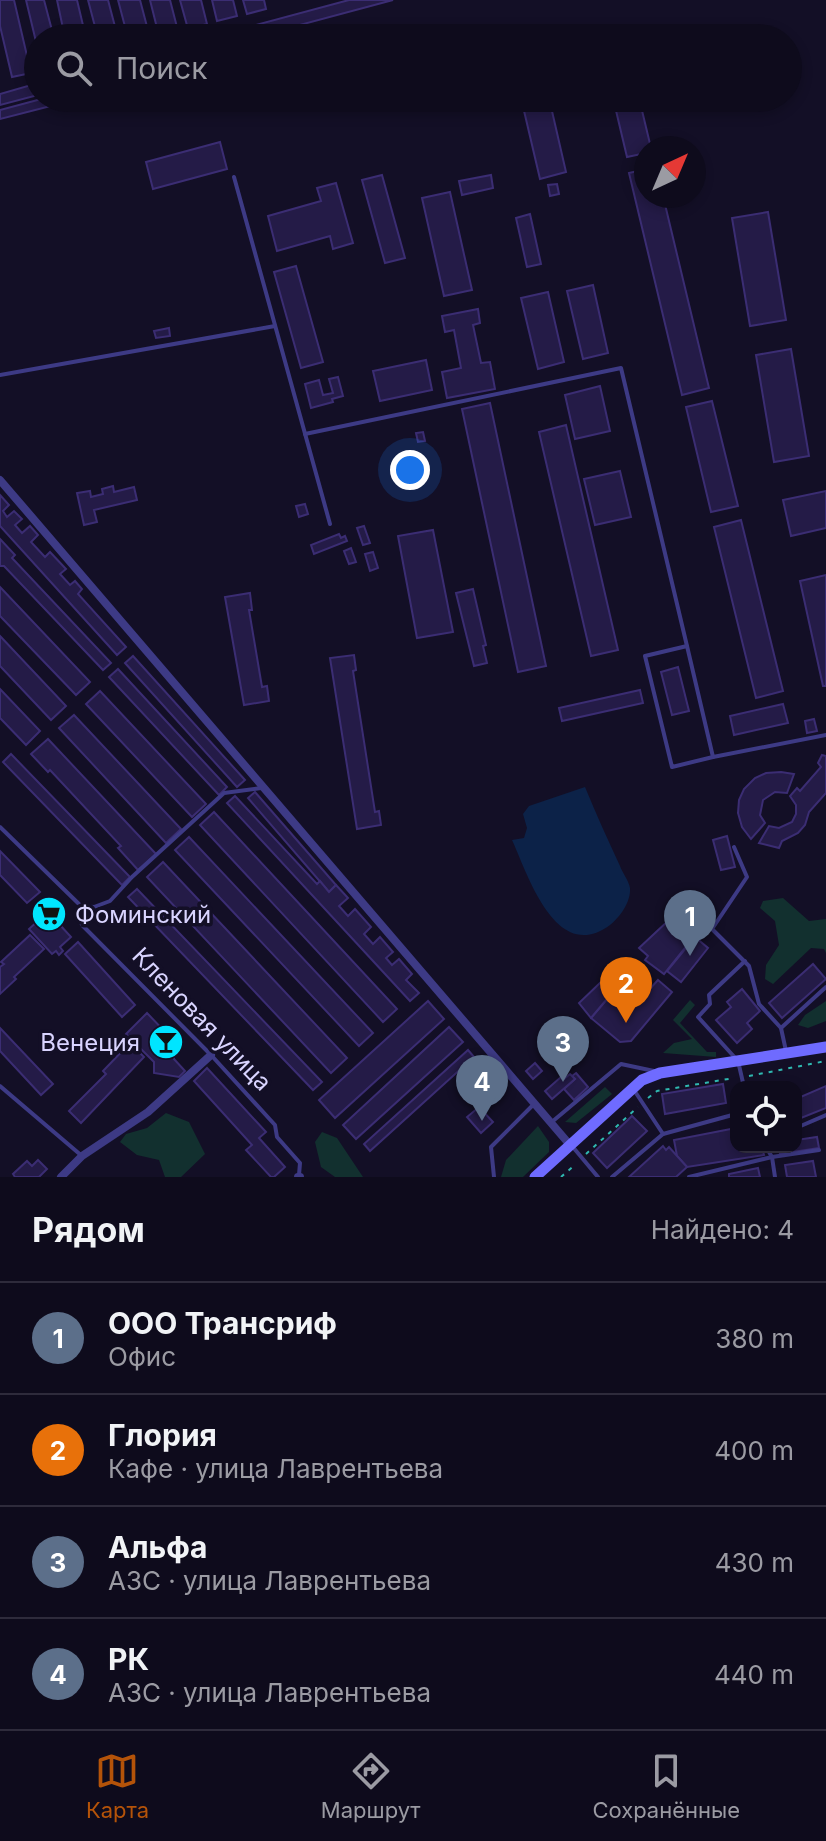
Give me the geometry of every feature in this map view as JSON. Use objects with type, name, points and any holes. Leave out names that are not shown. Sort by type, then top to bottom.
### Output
[{"type":"street","points":[[0,480],[570,1145]]},
{"type":"street","points":[[535,1177],[642,1080],[660,1073],[826,1047]]},
{"type":"street","points":[[61,1177],[82,1156],[148,1112],[211,1055]]},
{"type":"lane","points":[[234,177],[330,524]]},
{"type":"lane","points":[[0,375],[275,326]]},
{"type":"lane","points":[[305,434],[621,368],[713,757]]},
{"type":"lane","points":[[687,646],[645,656],[672,767],[826,735]]},
{"type":"lane","points":[[81,906],[94,907],[110,901],[224,793],[264,788]]},
{"type":"lane","name":"Кленовая улица","points":[[0,827],[81,906],[78,918],[83,926],[211,1055],[275,1125],[277,1137],[300,1163],[299,1177]]},
{"type":"lane","points":[[734,847],[747,877],[712,929],[745,961],[759,1004],[781,1028],[787,1053]]},
{"type":"lane","points":[[743,1081],[738,1061],[698,1017],[710,1004],[709,995],[745,961]]},
{"type":"lane","points":[[781,1028],[826,987]]},
{"type":"lane","points":[[551,1123],[621,1064],[660,1073]]},
{"type":"lane","points":[[0,1086],[82,1156]]},
{"type":"lane","points":[[633,1088],[663,1134]]},
{"type":"lane","points":[[494,1177],[491,1147],[535,1104]]},
{"type":"lane","points":[[802,1125],[826,1115]]},
{"type":"lane","points":[[612,1177],[663,1134],[730,1116]]},
{"type":"lane","points":[[570,1145],[598,1177]]},
{"type":"lane","points":[[689,1177],[772,1157],[819,1150]]},
{"type":"lane","points":[[770,1153],[775,1177]]},
{"type":"path","points":[[561,1177],[657,1091],[826,1061]]},
{"type":"green space","points":[[783,898],[809,921],[826,919],[826,953],[824,949],[811,948],[773,984],[765,979],[766,965],[779,945],[775,921],[760,908],[763,901]]},
{"type":"green space","points":[[690,1000],[695,1005],[680,1023],[707,1052],[716,1052],[716,1057],[663,1053],[674,1043],[692,1039],[673,1020]]},
{"type":"green space","points":[[826,1001],[826,1021],[808,1028],[798,1025],[805,1015]]},
{"type":"green space","points":[[605,1087],[612,1094],[576,1123],[565,1122]]},
{"type":"green space","points":[[166,1113],[189,1122],[205,1154],[181,1177],[165,1177],[159,1160],[137,1155],[120,1142],[126,1134],[147,1128]]},
{"type":"green space","points":[[538,1126],[549,1142],[549,1152],[523,1177],[501,1177],[506,1160]]},
{"type":"green space","points":[[322,1132],[337,1138],[363,1177],[335,1177],[321,1167],[315,1142]]},
{"type":"water","points":[[585,787],[628,882],[630,893],[627,904],[610,925],[591,934],[574,934],[559,925],[547,911],[526,874],[512,840],[524,838],[527,828],[523,814],[529,806]]},
{"type":"building","points":[[0,0],[14,0],[24,43],[24,74],[12,77],[0,26]]},
{"type":"building","points":[[26,0],[44,0],[50,24],[32,24]]},
{"type":"building","points":[[57,0],[77,0],[83,24],[62,24]]},
{"type":"building","points":[[88,0],[108,0],[114,24],[94,24]]},
{"type":"building","points":[[118,0],[140,0],[146,24],[124,24]]},
{"type":"building","points":[[150,0],[170,0],[176,24],[156,24]]},
{"type":"building","points":[[180,0],[201,0],[207,24],[187,24]]},
{"type":"building","points":[[212,0],[233,0],[237,16],[217,21]]},
{"type":"building","points":[[243,0],[264,0],[266,9],[247,14]]},
{"type":"building","points":[[349,0],[393,0],[303,24],[259,24]]},
{"type":"building","points":[[24,87],[24,99],[0,105],[0,94]]},
{"type":"building","points":[[24,104],[24,112],[27,112],[0,119],[0,110]]},
{"type":"building","points":[[524,112],[552,112],[566,172],[540,179]]},
{"type":"building","points":[[616,112],[642,112],[648,136],[634,136],[634,156],[627,157]]},
{"type":"building","points":[[220,142],[227,169],[153,189],[146,162]]},
{"type":"building","points":[[634,172],[634,194],[629,173]]},
{"type":"building","points":[[382,175],[405,258],[385,263],[362,180]]},
{"type":"building","points":[[491,175],[493,188],[462,195],[459,181]]},
{"type":"building","points":[[336,183],[353,243],[333,249],[330,236],[277,251],[268,216],[321,201],[317,188]]},
{"type":"building","points":[[557,184],[559,194],[550,196],[548,185]]},
{"type":"building","points":[[450,192],[472,290],[444,296],[422,198]]},
{"type":"building","points":[[637,208],[666,208],[709,388],[682,395]]},
{"type":"building","points":[[768,212],[786,320],[750,326],[732,218]]},
{"type":"building","points":[[530,214],[541,264],[527,267],[516,218]]},
{"type":"building","points":[[296,266],[323,362],[301,368],[274,272]]},
{"type":"building","points":[[593,285],[608,353],[583,359],[567,291]]},
{"type":"building","points":[[548,292],[564,362],[538,369],[521,298]]},
{"type":"building","points":[[478,309],[480,323],[473,325],[481,363],[490,362],[495,389],[447,398],[442,372],[461,368],[454,330],[445,332],[442,316]]},
{"type":"building","points":[[169,328],[170,336],[156,338],[154,331]]},
{"type":"building","points":[[791,349],[809,456],[774,462],[756,355]]},
{"type":"building","points":[[426,360],[432,390],[380,401],[373,371]]},
{"type":"building","points":[[338,377],[343,396],[311,408],[305,384],[319,380],[323,395],[333,393],[329,379]]},
{"type":"building","points":[[600,386],[610,431],[575,439],[565,395]]},
{"type":"building","points":[[712,401],[738,506],[711,512],[686,407]]},
{"type":"building","points":[[490,403],[546,666],[518,672],[462,409]]},
{"type":"building","points":[[566,425],[618,650],[591,656],[539,432]]},
{"type":"building","points":[[423,432],[425,441],[418,442],[416,433]]},
{"type":"building","points":[[620,471],[631,517],[595,525],[584,479]]},
{"type":"building","points":[[113,486],[114,492],[134,487],[137,500],[94,510],[97,522],[84,525],[77,493],[90,491],[91,497],[103,494],[102,489]]},
{"type":"building","points":[[826,491],[826,528],[791,536],[783,500]]},
{"type":"building","points":[[0,495],[9,505],[3,511],[7,517],[14,511],[22,519],[15,525],[22,533],[30,526],[38,535],[31,542],[45,557],[50,552],[66,569],[60,574],[70,585],[75,581],[82,589],[78,594],[126,647],[117,655],[0,526]]},
{"type":"building","points":[[305,504],[308,514],[299,517],[296,506]]},
{"type":"building","points":[[741,520],[783,691],[756,698],[714,527]]},
{"type":"building","points":[[364,526],[370,543],[363,545],[357,528]]},
{"type":"building","points":[[433,530],[453,632],[417,638],[398,536]]},
{"type":"building","points":[[339,534],[341,538],[345,536],[347,541],[314,554],[311,545]]},
{"type":"building","points":[[0,539],[15,555],[12,558],[111,663],[103,670],[4,566],[0,566]]},
{"type":"building","points":[[351,548],[356,562],[349,564],[344,551]]},
{"type":"building","points":[[373,552],[378,568],[370,571],[365,554]]},
{"type":"building","points":[[826,575],[826,686],[823,686],[800,581]]},
{"type":"building","points":[[0,587],[90,682],[76,695],[0,616]]},
{"type":"building","points":[[473,589],[487,663],[474,666],[456,593]]},
{"type":"building","points":[[250,593],[252,610],[249,610],[262,687],[267,686],[269,701],[244,705],[225,597]]},
{"type":"building","points":[[0,636],[66,706],[51,720],[0,666]]},
{"type":"building","points":[[354,655],[356,670],[353,671],[375,812],[379,811],[381,825],[357,829],[330,658]]},
{"type":"building","points":[[133,656],[245,780],[237,787],[125,663]]},
{"type":"building","points":[[678,667],[689,711],[672,715],[661,672]]},
{"type":"building","points":[[118,669],[227,787],[219,795],[109,677]]},
{"type":"building","points":[[0,689],[40,731],[26,745],[0,718]]},
{"type":"building","points":[[640,690],[643,703],[562,721],[559,708]]},
{"type":"building","points":[[100,691],[206,804],[192,817],[86,704]]},
{"type":"building","points":[[783,704],[788,723],[734,735],[730,716]]},
{"type":"building","points":[[74,715],[181,829],[166,843],[59,728]]},
{"type":"building","points":[[814,719],[817,731],[807,733],[805,721]]},
{"type":"building","points":[[48,739],[156,854],[138,870],[118,848],[121,846],[31,754]]},
{"type":"building","points":[[11,754],[130,877],[122,885],[3,762]]},
{"type":"building","points":[[822,755],[826,756],[826,793],[809,812],[805,825],[798,833],[782,841],[779,848],[759,843],[769,826],[779,828],[792,822],[796,805],[790,796],[797,788],[800,791],[821,767],[818,763]]},
{"type":"building","points":[[781,772],[794,774],[787,793],[775,792],[763,800],[760,815],[765,823],[751,839],[742,827],[738,813],[739,800],[744,789],[755,778]]},
{"type":"building","points":[[255,792],[336,885],[329,892],[248,798]]},
{"type":"building","points":[[235,796],[317,884],[320,881],[329,892],[336,885],[348,898],[339,906],[348,916],[355,909],[371,927],[364,934],[373,944],[380,937],[393,952],[386,958],[392,965],[399,959],[412,974],[406,980],[419,993],[410,1001],[227,803]]},
{"type":"building","points":[[214,812],[397,1009],[383,1022],[200,825]]},
{"type":"building","points":[[727,836],[735,867],[721,870],[713,840]]},
{"type":"building","points":[[189,837],[373,1033],[359,1046],[175,850]]},
{"type":"building","points":[[0,851],[40,892],[27,903],[0,875]]},
{"type":"building","points":[[163,862],[347,1058],[331,1073],[147,877]]},
{"type":"building","points":[[137,889],[322,1082],[313,1090],[128,897]]},
{"type":"building","points":[[684,906],[693,916],[674,934],[688,944],[664,974],[645,960],[648,956],[639,948]]},
{"type":"building","points":[[51,909],[71,937],[60,947],[63,951],[59,955],[56,951],[52,954],[29,929]]},
{"type":"building","points":[[30,935],[44,949],[0,994],[0,967],[4,964],[1,962]]},
{"type":"building","points":[[695,937],[708,948],[681,982],[667,971]]},
{"type":"building","points":[[78,942],[135,1005],[122,1017],[65,954]]},
{"type":"building","points":[[813,964],[826,979],[782,1018],[769,1003]]},
{"type":"building","points":[[658,980],[672,992],[631,1041],[620,1042],[591,1018],[608,998],[629,1012]]},
{"type":"building","points":[[602,981],[612,993],[591,1018],[579,1003]]},
{"type":"building","points":[[742,989],[760,1011],[747,1023],[752,1029],[737,1043],[716,1020],[731,1007],[727,1002]]},
{"type":"building","points":[[428,1001],[444,1019],[335,1118],[319,1100]]},
{"type":"building","points":[[147,1013],[168,1035],[174,1035],[174,1059],[185,1071],[179,1077],[154,1073],[154,1062],[126,1034]]},
{"type":"building","points":[[449,1027],[463,1042],[356,1139],[343,1125]]},
{"type":"building","points":[[0,1028],[53,1084],[41,1095],[0,1051]]},
{"type":"building","points":[[130,1043],[144,1057],[81,1123],[69,1111],[106,1074],[103,1071]]},
{"type":"building","points":[[468,1050],[474,1057],[370,1151],[364,1144]]},
{"type":"building","points":[[535,1063],[542,1071],[533,1079],[526,1071]]},
{"type":"building","points":[[207,1068],[266,1132],[259,1138],[285,1167],[274,1177],[246,1150],[252,1145],[194,1081]]},
{"type":"building","points":[[576,1073],[588,1087],[574,1100],[564,1089],[575,1079],[572,1076]]},
{"type":"building","points":[[570,1074],[575,1079],[552,1099],[545,1091],[561,1077],[564,1079]]},
{"type":"building","points":[[723,1084],[726,1103],[665,1114],[662,1094]]},
{"type":"building","points":[[826,1086],[826,1108],[802,1118],[802,1096]]},
{"type":"building","points":[[479,1107],[493,1122],[481,1133],[467,1117]]},
{"type":"building","points":[[632,1116],[647,1131],[607,1168],[593,1153]]},
{"type":"building","points":[[730,1129],[730,1153],[764,1155],[687,1167],[677,1156],[674,1140]]},
{"type":"building","points":[[817,1137],[819,1148],[802,1151],[802,1139]]},
{"type":"building","points":[[663,1146],[666,1150],[669,1147],[687,1167],[676,1177],[629,1177]]},
{"type":"building","points":[[38,1160],[47,1169],[39,1177],[15,1177],[13,1174],[27,1161],[32,1166]]},
{"type":"building","points":[[813,1161],[816,1177],[787,1177],[785,1165]]},
{"type":"building","points":[[758,1168],[760,1177],[729,1177],[729,1174]]},
{"type":"place","name":"Фоминский","points":[[49,914]]},
{"type":"place","name":"ООО Трансриф","points":[[690,956]]},
{"type":"place","name":"Глория","points":[[626,1023]]},
{"type":"place","name":"Венеция","points":[[166,1042]]},
{"type":"place","name":"Альфа","points":[[563,1082]]},
{"type":"place","name":"РК","points":[[482,1121]]}]
